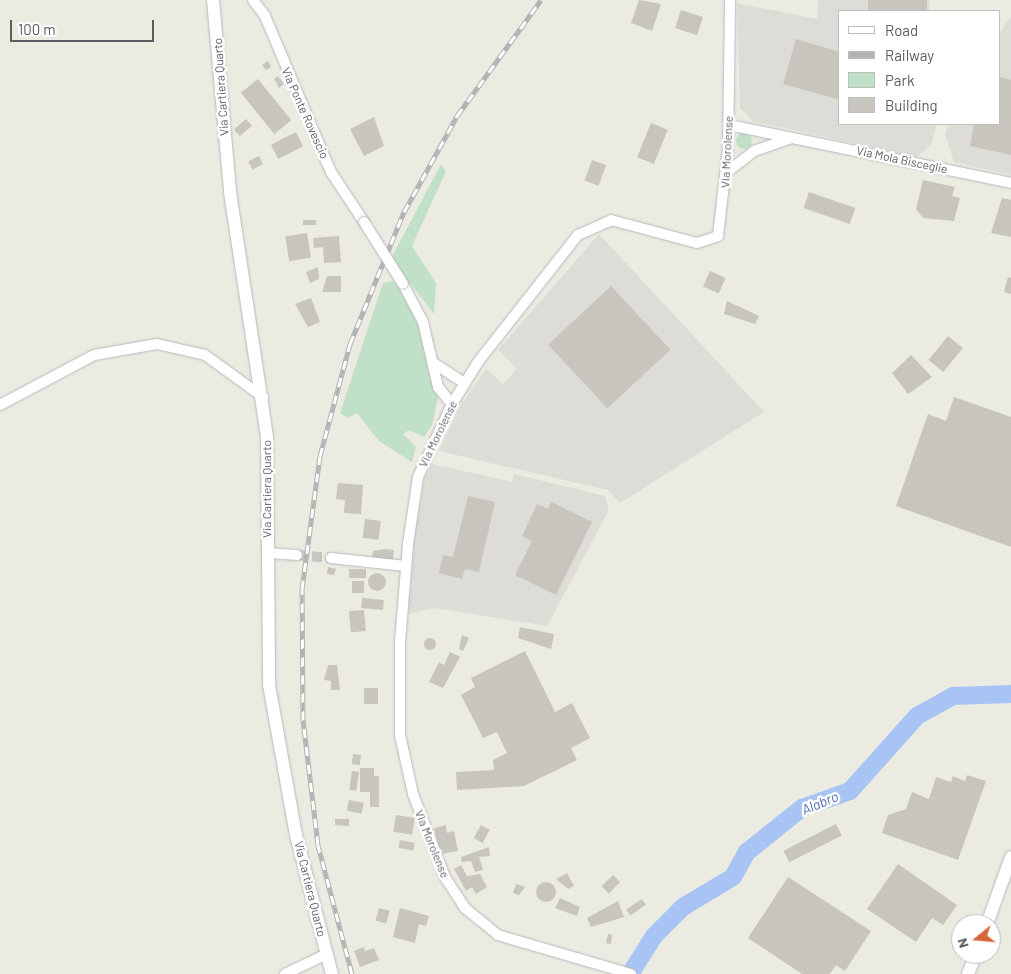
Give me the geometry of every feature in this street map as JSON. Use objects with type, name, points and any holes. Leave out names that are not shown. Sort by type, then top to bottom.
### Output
[{"type":"street","name":"Via Cartiera Quarto","points":[[213,0],[230,192],[263,397],[268,452],[266,650],[293,822],[332,974]]},
{"type":"street","name":"Via Ponte Rovescio","points":[[253,0],[265,16],[331,172],[422,317],[435,364]]},
{"type":"street","name":"Via Morolense","points":[[631,974],[498,935],[465,908],[445,877],[415,800],[401,744],[398,687],[406,566],[418,477],[452,404],[464,383],[568,247],[590,227],[615,220],[697,243],[714,241],[722,228],[729,125],[730,0]]},
{"type":"street","name":"Via Mola Bisceglie","points":[[729,125],[1011,183]]},
{"type":"street","points":[[726,173],[754,151],[792,138]]},
{"type":"street","points":[[0,405],[104,351],[157,344],[205,355],[263,397]]},
{"type":"street","points":[[435,364],[464,383]]},
{"type":"street","points":[[435,364],[439,390],[452,404]]},
{"type":"street","points":[[267,553],[297,555]]},
{"type":"street","points":[[331,558],[406,566]]},
{"type":"street","points":[[991,914],[1011,857]]},
{"type":"street","points":[[285,974],[327,954]]},
{"type":"shaded area","points":[[818,0],[930,0],[929,10],[838,10],[838,125],[937,125],[931,145],[917,157],[753,121],[740,108],[737,3],[817,19]]},
{"type":"shaded area","points":[[1011,16],[1011,175],[954,162],[945,134],[949,125],[1001,125],[1001,31]]},
{"type":"shaded area","points":[[599,234],[764,412],[620,503],[608,490],[439,451],[457,411],[486,369],[503,384],[517,369],[498,350]]},
{"type":"shaded area","points":[[432,464],[512,482],[514,474],[605,496],[609,510],[547,626],[434,608],[408,614],[415,534],[424,480]]},
{"type":"green space","points":[[744,133],[750,135],[752,141],[750,147],[744,149],[738,147],[736,141],[738,135]]},
{"type":"green space","points":[[441,164],[446,171],[412,246],[436,283],[434,314],[395,264],[393,255]]},
{"type":"green space","points":[[393,281],[416,313],[426,339],[438,398],[432,425],[424,437],[409,430],[403,434],[416,447],[412,462],[379,441],[357,413],[348,418],[340,413],[383,283]]},
{"type":"building","points":[[639,0],[661,4],[652,31],[631,23]]},
{"type":"building","points":[[868,0],[927,0],[927,10],[868,10]]},
{"type":"building","points":[[681,10],[703,17],[697,35],[675,28]]},
{"type":"building","points":[[796,39],[838,51],[838,99],[783,84]]},
{"type":"building","points":[[268,61],[271,67],[266,70],[262,65]]},
{"type":"building","points":[[278,76],[284,84],[279,88],[274,79]]},
{"type":"building","points":[[1001,77],[1011,80],[1011,155],[970,146],[974,125],[1001,125]]},
{"type":"building","points":[[258,79],[291,120],[274,134],[241,93]]},
{"type":"building","points":[[374,117],[384,146],[364,156],[350,129]]},
{"type":"building","points":[[246,119],[252,126],[240,136],[234,129]]},
{"type":"building","points":[[651,123],[668,130],[654,164],[637,157]]},
{"type":"building","points":[[296,132],[303,146],[278,159],[271,145]]},
{"type":"building","points":[[259,156],[263,164],[252,169],[248,161]]},
{"type":"building","points":[[592,160],[606,165],[599,186],[584,181]]},
{"type":"building","points":[[923,180],[955,187],[952,196],[960,198],[954,221],[923,218],[916,209]]},
{"type":"building","points":[[809,192],[855,208],[850,224],[803,208]]},
{"type":"building","points":[[1002,198],[1011,200],[1011,237],[991,233]]},
{"type":"building","points":[[303,220],[316,220],[316,225],[303,225]]},
{"type":"building","points":[[307,233],[311,258],[289,261],[285,236]]},
{"type":"building","points":[[339,236],[341,262],[324,263],[323,247],[314,248],[313,238]]},
{"type":"building","points":[[318,267],[319,279],[310,283],[306,272]]},
{"type":"building","points":[[710,271],[726,278],[719,293],[703,287]]},
{"type":"building","points":[[327,276],[341,276],[341,292],[322,292]]},
{"type":"building","points":[[1008,277],[1011,278],[1011,294],[1004,292]]},
{"type":"building","points":[[611,286],[670,350],[607,408],[548,345]]},
{"type":"building","points":[[311,298],[320,322],[308,327],[295,304]]},
{"type":"building","points":[[727,301],[759,316],[755,324],[724,314]]},
{"type":"building","points":[[948,336],[963,348],[943,372],[928,360]]},
{"type":"building","points":[[911,355],[932,377],[908,394],[892,373]]},
{"type":"building","points":[[954,397],[1011,417],[1011,547],[896,506],[928,414],[946,421]]},
{"type":"building","points":[[338,483],[363,485],[361,514],[344,513],[345,500],[336,499]]},
{"type":"building","points":[[468,496],[495,502],[479,572],[465,569],[462,579],[439,573],[443,555],[453,557]]},
{"type":"building","points":[[551,502],[592,522],[556,595],[515,575],[532,541],[522,536],[537,504],[548,509]]},
{"type":"building","points":[[365,519],[381,521],[379,540],[363,538]]},
{"type":"building","points":[[394,550],[393,560],[372,558],[373,551]]},
{"type":"building","points":[[328,567],[336,569],[334,575],[327,574]]},
{"type":"building","points":[[349,569],[366,569],[366,578],[349,578]]},
{"type":"building","points":[[373,573],[381,573],[386,578],[384,589],[373,591],[368,586],[368,578]]},
{"type":"building","points":[[352,581],[364,581],[364,593],[352,593]]},
{"type":"building","points":[[362,598],[384,600],[383,610],[361,608]]},
{"type":"building","points":[[364,610],[366,631],[351,632],[349,611]]},
{"type":"building","points":[[520,627],[554,634],[551,649],[518,638]]},
{"type":"building","points":[[462,635],[469,638],[463,651],[459,649]]},
{"type":"building","points":[[428,638],[432,638],[436,644],[432,650],[428,650],[424,646],[424,642]]},
{"type":"building","points":[[525,651],[555,712],[572,703],[590,738],[571,748],[577,760],[524,786],[457,790],[456,772],[494,770],[493,760],[507,753],[497,732],[483,738],[461,695],[475,687],[471,678]]},
{"type":"building","points":[[450,652],[460,657],[443,688],[429,682],[439,662],[444,665]]},
{"type":"building","points":[[328,665],[337,665],[340,690],[331,690],[331,681],[324,680]]},
{"type":"building","points":[[364,688],[378,688],[378,704],[364,704]]},
{"type":"building","points":[[353,754],[361,755],[360,765],[352,764]]},
{"type":"building","points":[[360,768],[374,768],[374,776],[379,776],[379,807],[370,807],[370,792],[360,792]]},
{"type":"building","points":[[352,771],[359,772],[356,791],[349,790]]},
{"type":"building","points":[[967,775],[986,781],[958,860],[882,833],[888,815],[906,809],[912,792],[929,799],[936,777],[951,782],[953,776],[965,781]]},
{"type":"building","points":[[349,800],[364,803],[362,814],[347,811]]},
{"type":"building","points":[[396,815],[415,818],[412,835],[393,832]]},
{"type":"building","points":[[335,819],[349,819],[349,826],[335,825]]},
{"type":"building","points":[[836,824],[842,836],[789,862],[783,851]]},
{"type":"building","points":[[446,825],[447,833],[454,831],[458,851],[441,854],[434,828]]},
{"type":"building","points":[[481,825],[490,830],[482,843],[474,838]]},
{"type":"building","points":[[400,840],[415,843],[413,851],[398,848]]},
{"type":"building","points":[[489,847],[490,856],[479,857],[483,870],[475,872],[471,861],[462,862],[461,857]]},
{"type":"building","points":[[898,864],[957,905],[943,925],[932,918],[916,942],[867,909]]},
{"type":"building","points":[[461,865],[467,876],[480,874],[487,887],[476,894],[472,887],[466,891],[454,869]]},
{"type":"building","points":[[567,873],[574,886],[568,889],[556,879]]},
{"type":"building","points":[[613,875],[620,882],[609,893],[602,886]]},
{"type":"building","points":[[788,877],[871,931],[845,971],[836,965],[830,974],[802,974],[748,938]]},
{"type":"building","points":[[546,882],[553,885],[556,892],[553,899],[546,902],[539,899],[536,892],[539,885]]},
{"type":"building","points":[[516,884],[525,887],[519,895],[513,893]]},
{"type":"building","points":[[560,898],[580,907],[577,916],[555,908]]},
{"type":"building","points":[[642,899],[646,905],[630,915],[626,910]]},
{"type":"building","points":[[618,901],[624,917],[591,927],[587,918]]},
{"type":"building","points":[[379,908],[390,911],[386,923],[376,921]]},
{"type":"building","points":[[400,908],[429,916],[426,926],[419,924],[415,943],[393,937]]},
{"type":"building","points":[[608,934],[612,935],[611,944],[606,943]]},
{"type":"building","points":[[364,947],[365,951],[374,948],[379,960],[360,967],[354,951]]},
{"type":"waterway","name":"Alabro","points":[[630,974],[654,936],[683,907],[733,877],[747,852],[802,808],[850,791],[917,716],[953,696],[1011,694]]},
{"type":"tunnel","points":[[297,555],[331,558]]},
{"type":"railway","points":[[352,974],[318,845],[303,720],[302,589],[320,456],[350,344],[404,212],[457,116],[541,0]]}]
